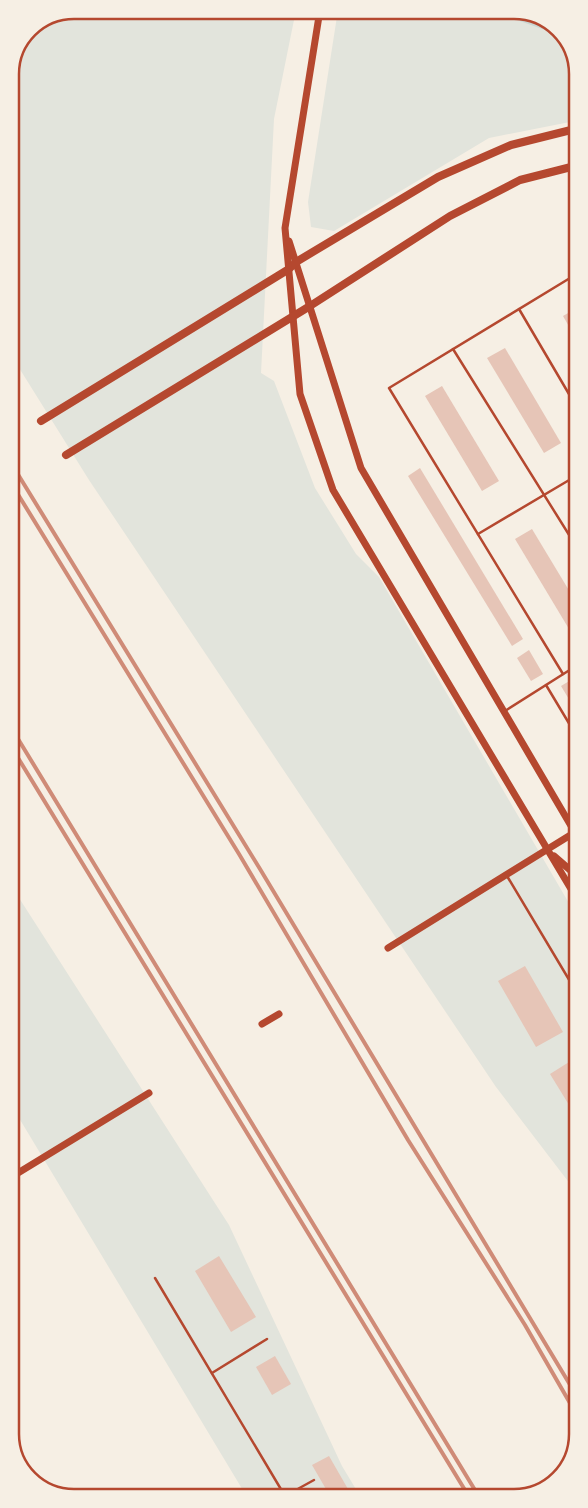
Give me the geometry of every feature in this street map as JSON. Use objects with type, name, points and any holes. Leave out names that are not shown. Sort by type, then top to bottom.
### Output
[{"type":"main road","points":[[40,421],[289,269],[296,262],[438,177],[511,145],[569,131]]},
{"type":"main road","points":[[66,455],[310,306],[450,216],[520,180],[569,168]]},
{"type":"street","points":[[319,19],[285,228],[300,394],[333,490],[569,886]]},
{"type":"street","points":[[285,228],[361,468],[569,821]]},
{"type":"street","points":[[388,948],[569,838]]},
{"type":"street","points":[[548,851],[569,869]]},
{"type":"street","points":[[262,1024],[279,1014]]},
{"type":"street","points":[[19,1172],[149,1093]]},
{"type":"lane","points":[[564,674],[389,388],[569,279]]},
{"type":"lane","points":[[519,309],[569,394]]},
{"type":"lane","points":[[453,349],[569,535]]},
{"type":"lane","points":[[478,534],[569,480]]},
{"type":"lane","points":[[504,711],[569,671]]},
{"type":"lane","points":[[546,685],[569,723]]},
{"type":"lane","points":[[507,875],[569,980]]},
{"type":"lane","points":[[155,1278],[281,1489]]},
{"type":"lane","points":[[212,1373],[267,1339]]},
{"type":"lane","points":[[298,1489],[314,1480]]},
{"type":"shaded area","points":[[67,19],[294,19],[274,119],[261,373],[274,381],[315,488],[356,554],[379,577],[569,903],[569,1183],[496,1087],[89,480],[19,368],[19,70],[24,49],[30,40],[46,26]]},
{"type":"shaded area","points":[[337,19],[518,19],[542,26],[553,35],[564,49],[569,67],[569,122],[489,138],[334,231],[311,227],[308,202]]},
{"type":"shaded area","points":[[514,19],[535,23],[550,32]]},
{"type":"shaded area","points":[[19,898],[229,1225],[342,1466],[356,1489],[242,1489],[19,1118]]},
{"type":"building","points":[[569,312],[569,326],[563,316]]},
{"type":"building","points":[[505,348],[561,443],[544,453],[487,358]]},
{"type":"building","points":[[442,386],[499,481],[482,491],[425,396]]},
{"type":"building","points":[[420,468],[523,639],[512,646],[408,476]]},
{"type":"building","points":[[532,529],[569,590],[569,629],[515,539]]},
{"type":"building","points":[[529,650],[543,674],[531,681],[517,658]]},
{"type":"building","points":[[569,681],[569,699],[561,686]]},
{"type":"building","points":[[525,966],[563,1032],[536,1047],[498,981]]},
{"type":"building","points":[[569,1062],[569,1105],[550,1074]]},
{"type":"building","points":[[219,1256],[256,1317],[231,1332],[195,1271]]},
{"type":"building","points":[[275,1356],[291,1384],[272,1395],[256,1367]]},
{"type":"building","points":[[329,1456],[348,1489],[326,1489],[312,1465]]},
{"type":"railway","points":[[19,476],[260,869],[569,1383]]},
{"type":"railway","points":[[19,496],[239,854],[408,1140],[525,1325],[569,1401]]},
{"type":"railway","points":[[19,741],[474,1489]]},
{"type":"railway","points":[[19,759],[464,1489]]}]
